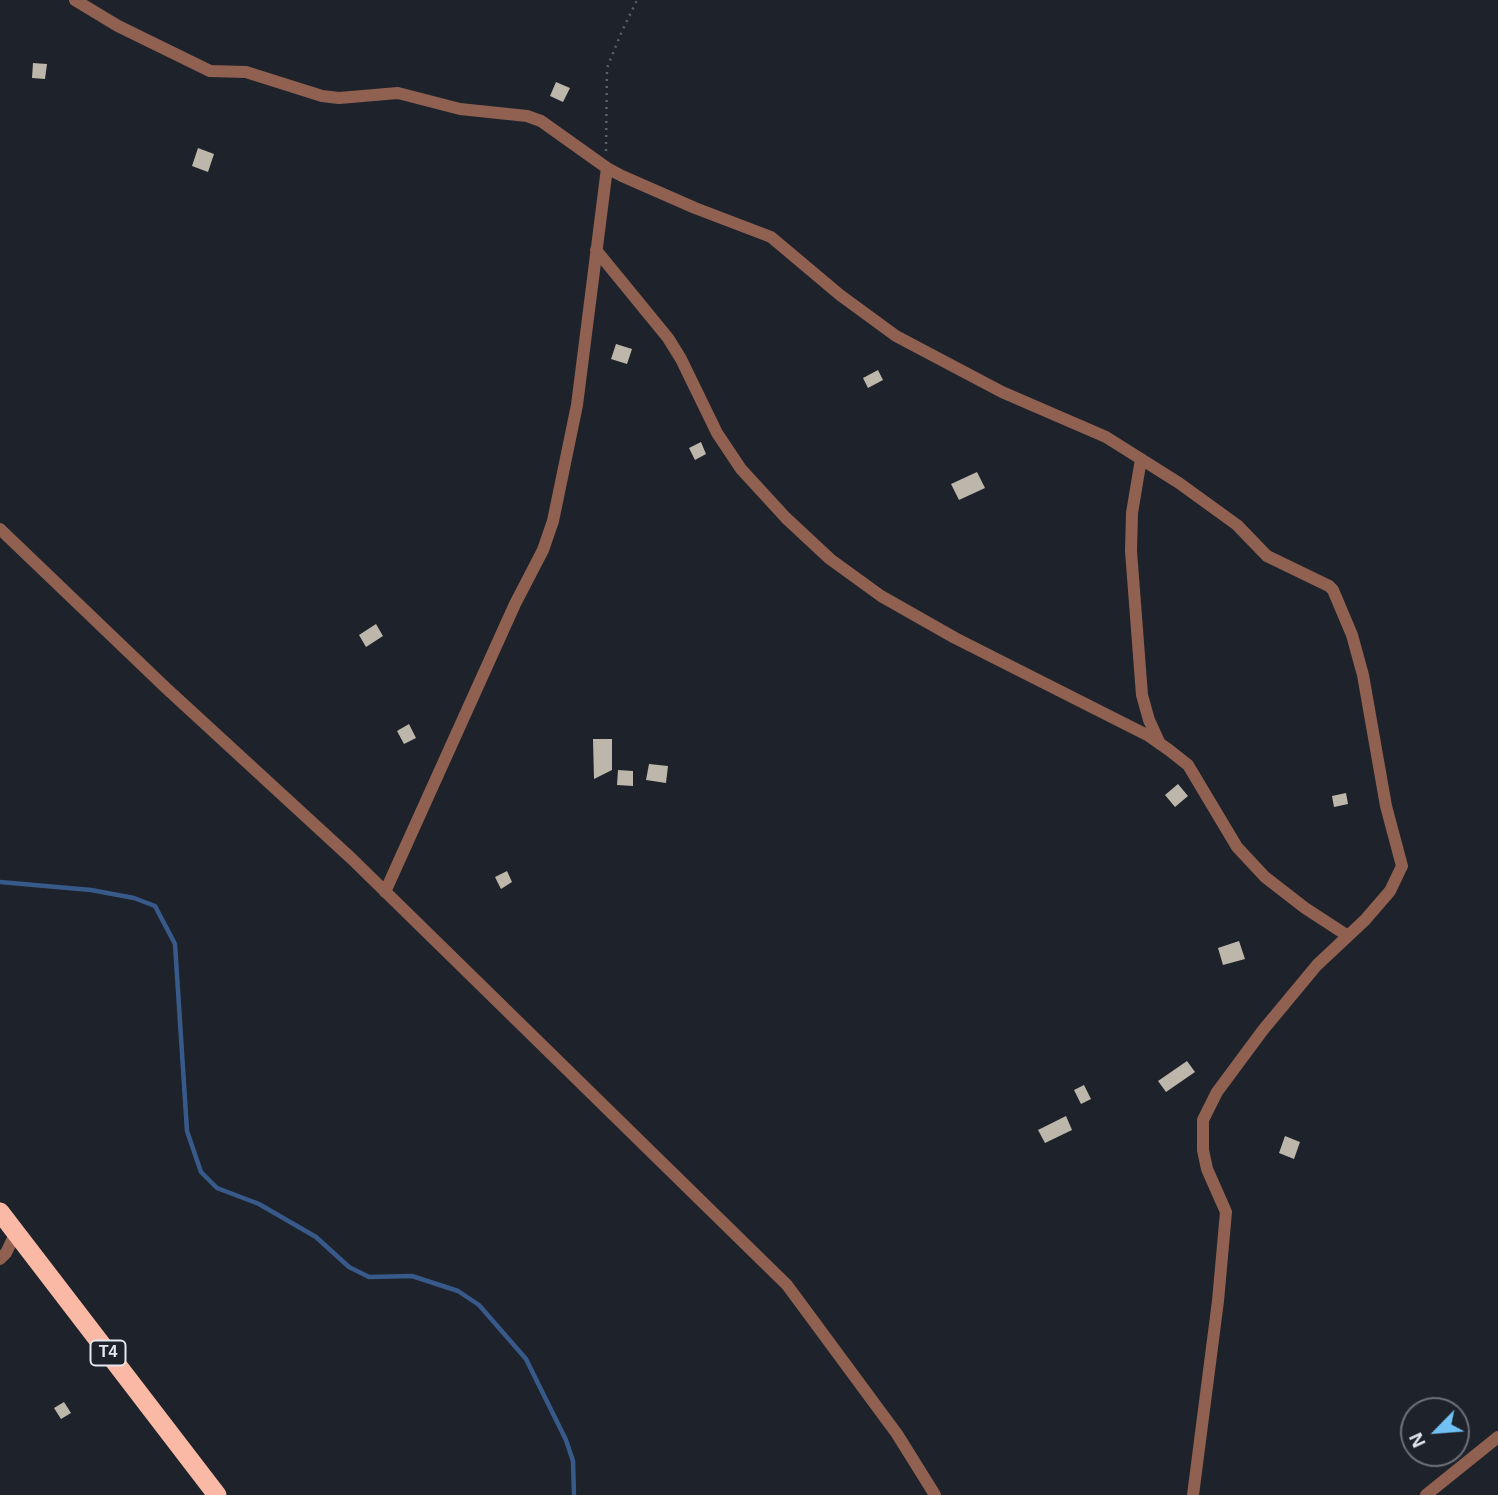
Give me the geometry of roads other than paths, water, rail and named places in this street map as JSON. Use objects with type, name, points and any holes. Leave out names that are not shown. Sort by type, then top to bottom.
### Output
[{"type":"highway","name":"T4","points":[[0,1212],[217,1495]]},
{"type":"street","points":[[75,0],[118,26],[210,71],[246,72],[322,96],[339,98],[398,93],[460,109],[541,121],[607,168],[695,208],[771,237],[840,295],[896,336],[1002,392],[1106,437],[1180,482],[1237,525],[1267,556],[1333,590],[1352,635],[1363,675],[1386,806],[1402,866],[1390,891],[1318,965],[1264,1030],[1217,1092],[1203,1120],[1203,1150],[1207,1169],[1226,1212],[1218,1301],[1192,1495]]},
{"type":"street","points":[[385,892],[515,604],[543,550],[553,521],[577,405],[607,168]]},
{"type":"street","points":[[596,250],[668,338],[717,433],[741,468],[786,518],[830,559],[881,596],[944,632],[1161,744],[1188,765],[1237,847],[1265,877],[1348,936]]},
{"type":"street","points":[[1141,459],[1132,513],[1133,577],[1142,695],[1149,720],[1161,744]]},
{"type":"street","points":[[0,529],[385,892],[787,1285],[897,1434],[935,1495]]},
{"type":"street","points":[[0,1259],[6,1253],[16,1232]]},
{"type":"street","points":[[1426,1495],[1498,1437]]},
{"type":"waterway","points":[[0,882],[91,890],[134,898],[155,906],[175,944],[187,1131],[201,1172],[217,1188],[259,1204],[316,1237],[349,1267],[369,1277],[412,1276],[458,1291],[479,1305],[526,1359],[566,1440],[573,1461],[574,1495]]}]
